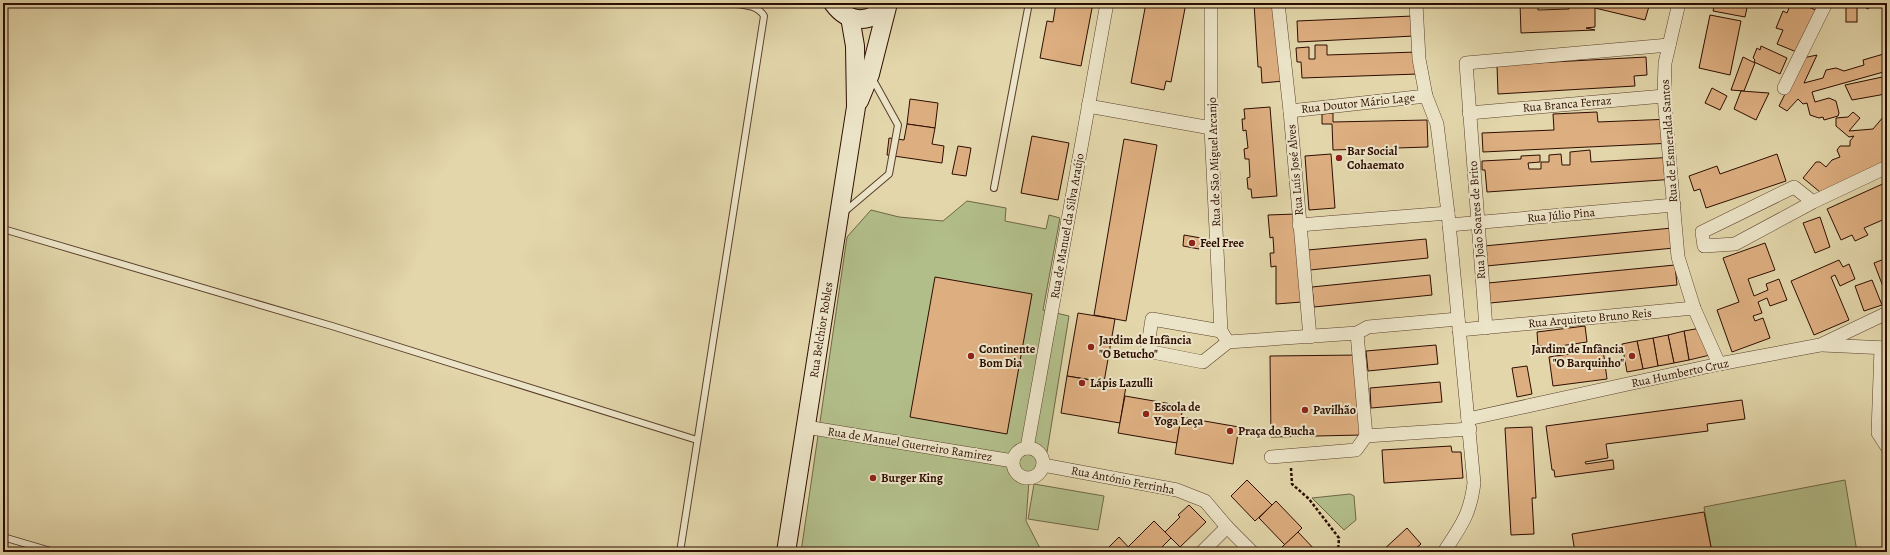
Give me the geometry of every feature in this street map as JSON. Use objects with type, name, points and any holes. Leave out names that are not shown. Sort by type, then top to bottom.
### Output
[{"type":"main road","points":[[833,3],[841,12],[850,17],[861,19],[872,17],[881,12],[888,3]]},
{"type":"main road","name":"Rua Belchior Robles","points":[[856,107],[870,74],[888,3]]},
{"type":"main road","name":"Rua Belchior Robles","points":[[786,552],[856,107],[854,46],[850,17]]},
{"type":"street","name":"Rua de Manuel da Silva Araújo","points":[[1028,448],[1107,3]]},
{"type":"street","name":"Rua de São Miguel Arcanjo","points":[[1211,3],[1211,128],[1224,337]]},
{"type":"street","name":"Rua Luís José Alves","points":[[1282,3],[1299,225],[1310,336]]},
{"type":"street","points":[[1416,3],[1420,58],[1426,96],[1437,124],[1449,219],[1474,483],[1471,503],[1464,523],[1444,552]]},
{"type":"street","name":"Rua de Esmeralda Santos","points":[[1679,3],[1665,63],[1664,96],[1678,257],[1694,308],[1719,364]]},
{"type":"street","points":[[1784,88],[1826,3]]},
{"type":"street","points":[[1469,113],[1466,62],[1669,45]]},
{"type":"street","name":"Rua Doutor Mário Lage","points":[[1290,110],[1426,96]]},
{"type":"street","name":"Rua Branca Ferraz","points":[[1469,113],[1664,96]]},
{"type":"street","points":[[1088,106],[1211,128]]},
{"type":"street","name":"Rua João Soares de Brito","points":[[1469,113],[1486,328]]},
{"type":"street","points":[[1813,202],[1794,188],[1702,232],[1704,246],[1735,244],[1813,202],[1887,167]]},
{"type":"street","name":"Rua Júlio Pina","points":[[1299,225],[1449,219],[1477,222],[1674,205]]},
{"type":"street","name":"Rua Arquiteto Bruno Reis","points":[[1459,325],[1486,328],[1694,308]]},
{"type":"street","name":"Rua Humberto Cruz","points":[[1366,436],[1469,424],[1719,364],[1820,345],[1887,313]]},
{"type":"street","points":[[1224,337],[1203,362],[1148,351],[1152,320],[1224,337],[1310,336],[1357,333],[1368,327],[1459,325]]},
{"type":"street","points":[[1271,458],[1356,450],[1366,436],[1357,333]]},
{"type":"street","points":[[1820,345],[1884,348],[1878,433],[1887,447]]},
{"type":"street","name":"Rua de Manuel Guerreiro Ramirez","points":[[806,427],[1013,461]]},
{"type":"street","points":[[1028,448],[1037,451],[1043,460],[1042,470],[1035,477],[1026,478],[1017,474],[1013,466],[1013,461],[1018,452],[1028,448]]},
{"type":"street","name":"Rua António Ferrinha","points":[[1043,465],[1177,490],[1205,501],[1227,527],[1252,552]]},
{"type":"street","points":[[1202,552],[1227,527]]},
{"type":"lane","points":[[680,552],[764,16],[761,10],[754,7],[728,3]]},
{"type":"lane","points":[[994,188],[1029,3]]},
{"type":"lane","points":[[839,217],[889,174],[898,125],[870,74]]},
{"type":"lane","points":[[3,229],[332,326],[697,440]]},
{"type":"lane","points":[[3,537],[54,552]]},
{"type":"path","points":[[1290,456],[1292,484],[1309,499],[1339,538],[1338,552]]},
{"type":"green space","points":[[842,3],[878,3],[864,11],[856,11]]},
{"type":"green space","points":[[967,201],[1006,208],[1005,221],[1046,229],[1049,215],[1060,218],[1043,310],[1069,316],[1047,452],[1029,481],[1026,521],[1042,552],[801,552],[847,237],[871,210],[899,217],[943,221]]},
{"type":"green space","points":[[1845,480],[1857,552],[1712,552],[1704,507]]},
{"type":"green space","points":[[1034,484],[1104,496],[1098,530],[1028,519]]},
{"type":"green space","points":[[1350,494],[1354,496],[1356,520],[1344,530],[1312,498]]},
{"type":"building","points":[[1056,3],[1093,3],[1081,66],[1040,58],[1047,21],[1053,22]]},
{"type":"building","points":[[1146,3],[1186,3],[1171,82],[1166,81],[1164,90],[1131,83]]},
{"type":"building","points":[[1254,3],[1279,3],[1284,81],[1262,83],[1261,67],[1258,67]]},
{"type":"building","points":[[1520,3],[1538,3],[1538,10],[1569,9],[1569,3],[1650,3],[1645,20],[1595,8],[1595,27],[1586,28],[1595,30],[1521,33]]},
{"type":"building","points":[[1715,3],[1748,3],[1745,17],[1713,11]]},
{"type":"building","points":[[1791,3],[1798,3],[1816,10],[1799,53],[1777,44],[1783,30],[1776,28],[1783,11],[1787,13]]},
{"type":"building","points":[[1864,3],[1879,3],[1867,9]]},
{"type":"building","points":[[1846,7],[1857,7],[1857,22],[1846,22]]},
{"type":"building","points":[[1710,15],[1741,21],[1730,75],[1699,68]]},
{"type":"building","points":[[1413,16],[1414,36],[1298,42],[1297,21]]},
{"type":"building","points":[[1315,45],[1327,45],[1327,55],[1417,52],[1418,74],[1302,78],[1301,62],[1297,62],[1296,48],[1309,47],[1309,59],[1315,59]]},
{"type":"building","points":[[1761,46],[1787,58],[1780,74],[1754,62],[1755,60],[1753,58],[1757,48],[1760,50]]},
{"type":"building","points":[[1887,53],[1887,71],[1812,92],[1815,102],[1829,98],[1836,101],[1839,113],[1838,116],[1824,120],[1823,117],[1819,118],[1810,115],[1807,103],[1803,104],[1798,99],[1787,111],[1779,106],[1803,58],[1817,55],[1804,83],[1823,78],[1826,70],[1836,68],[1844,71],[1864,65],[1863,60]]},
{"type":"building","points":[[1646,57],[1647,75],[1634,76],[1635,86],[1498,94],[1497,65]]},
{"type":"building","points":[[1743,57],[1755,63],[1744,91],[1731,90]]},
{"type":"building","points":[[1887,76],[1887,93],[1880,95],[1852,100],[1845,85]]},
{"type":"building","points":[[1712,88],[1727,96],[1720,110],[1705,103]]},
{"type":"building","points":[[1741,91],[1769,93],[1756,120],[1734,109]]},
{"type":"building","points":[[910,99],[938,103],[935,128],[907,124]]},
{"type":"building","points":[[1270,107],[1277,196],[1252,198],[1251,189],[1248,189],[1247,178],[1250,177],[1249,159],[1245,159],[1244,149],[1248,148],[1246,130],[1243,131],[1242,119],[1245,119],[1244,109]]},
{"type":"building","points":[[1597,112],[1598,122],[1672,119],[1673,143],[1483,152],[1482,133],[1554,130],[1553,114]]},
{"type":"building","points":[[1853,112],[1860,118],[1849,131],[1873,129],[1884,116],[1887,115],[1887,163],[1820,192],[1803,178],[1816,162],[1820,162],[1826,167],[1832,160],[1840,157],[1837,150],[1840,146],[1850,146],[1850,141],[1854,136],[1849,137],[1836,126],[1836,118],[1848,117]]},
{"type":"building","points":[[1333,113],[1333,122],[1427,120],[1428,147],[1333,150],[1332,124],[1322,124],[1322,114]]},
{"type":"building","points":[[907,124],[935,128],[932,144],[944,146],[942,163],[887,155],[889,138],[904,140]]},
{"type":"building","points":[[1032,136],[1069,143],[1058,200],[1021,193]]},
{"type":"building","points":[[1124,139],[1157,145],[1126,321],[1094,315]]},
{"type":"building","points":[[958,146],[971,148],[966,176],[952,174]]},
{"type":"building","points":[[1590,150],[1591,162],[1675,157],[1676,179],[1487,192],[1485,170],[1482,170],[1482,161],[1521,159],[1521,156],[1540,155],[1540,162],[1528,163],[1529,169],[1541,169],[1541,162],[1549,162],[1549,155],[1561,154],[1562,165],[1570,165],[1570,152]]},
{"type":"building","points":[[1331,154],[1335,208],[1309,210],[1305,156]]},
{"type":"building","points":[[1777,154],[1786,181],[1706,208],[1700,189],[1694,191],[1689,176],[1717,166],[1720,174]]},
{"type":"building","points":[[1887,182],[1887,218],[1864,228],[1868,235],[1855,241],[1852,235],[1841,240],[1827,209]]},
{"type":"building","points":[[1296,214],[1302,302],[1276,304],[1276,266],[1271,267],[1270,253],[1274,253],[1273,237],[1270,238],[1268,215]]},
{"type":"building","points":[[1820,217],[1830,247],[1815,253],[1803,223]]},
{"type":"building","points":[[1672,228],[1674,248],[1486,266],[1484,246]]},
{"type":"building","points":[[1184,235],[1201,238],[1199,249],[1183,246]]},
{"type":"building","points":[[1426,239],[1428,258],[1310,270],[1308,250]]},
{"type":"building","points":[[1765,243],[1775,270],[1748,279],[1754,296],[1768,290],[1766,284],[1779,279],[1787,300],[1770,306],[1767,298],[1758,302],[1762,313],[1753,316],[1755,321],[1763,318],[1770,338],[1732,352],[1717,310],[1739,302],[1723,258]]},
{"type":"building","points":[[1887,258],[1887,297],[1874,263]]},
{"type":"building","points":[[1839,260],[1843,267],[1849,264],[1855,279],[1840,286],[1835,275],[1831,277],[1849,320],[1814,335],[1791,281]]},
{"type":"building","points":[[1675,265],[1677,285],[1490,303],[1488,283]]},
{"type":"building","points":[[1430,275],[1432,295],[1314,307],[1312,287]]},
{"type":"building","name":"Continente Bom Dia","points":[[935,277],[1032,294],[1007,434],[910,417]]},
{"type":"building","points":[[1872,280],[1882,305],[1864,311],[1855,286]]},
{"type":"building","name":"Jardim de Infância \"O Betucho\"","points":[[1078,313],[1115,319],[1104,382],[1067,376]]},
{"type":"building","points":[[1585,326],[1587,342],[1553,347],[1553,345],[1538,346],[1537,332]]},
{"type":"building","points":[[1701,328],[1710,355],[1689,360],[1684,331]]},
{"type":"building","points":[[1684,331],[1689,360],[1674,363],[1668,335]]},
{"type":"building","points":[[1668,335],[1674,363],[1658,366],[1653,338]]},
{"type":"building","points":[[1653,338],[1658,366],[1643,369],[1637,341]]},
{"type":"building","points":[[1637,341],[1643,369],[1627,372],[1622,344]]},
{"type":"building","points":[[1436,345],[1438,364],[1368,371],[1366,351]]},
{"type":"building","points":[[1603,349],[1607,379],[1553,386],[1549,357]]},
{"type":"building","name":"Pavilhão","points":[[1361,355],[1362,435],[1271,437],[1270,356]]},
{"type":"building","points":[[1527,366],[1532,394],[1517,397],[1512,368]]},
{"type":"building","points":[[1067,376],[1126,386],[1120,423],[1061,413]]},
{"type":"building","points":[[1440,382],[1442,402],[1371,408],[1370,388]]},
{"type":"building","points":[[1125,396],[1183,406],[1177,443],[1118,433]]},
{"type":"building","points":[[1742,400],[1745,419],[1707,424],[1708,431],[1606,444],[1608,458],[1585,462],[1586,464],[1613,460],[1614,469],[1555,477],[1554,470],[1552,470],[1546,426]]},
{"type":"building","points":[[1181,417],[1239,427],[1233,464],[1175,454]]},
{"type":"building","points":[[1532,427],[1536,498],[1532,498],[1534,534],[1511,535],[1505,428]]},
{"type":"building","points":[[1451,446],[1452,452],[1461,452],[1463,478],[1384,483],[1382,450]]},
{"type":"building","points":[[1247,480],[1272,505],[1255,521],[1231,496]]},
{"type":"building","points":[[1276,501],[1302,528],[1285,545],[1259,518]]},
{"type":"building","points":[[1189,505],[1206,522],[1180,547],[1165,532],[1180,517],[1178,515]]},
{"type":"building","points":[[1704,512],[1712,552],[1575,552],[1572,534]]},
{"type":"building","points":[[1154,521],[1171,538],[1157,552],[1133,552],[1128,547]]},
{"type":"building","points":[[1407,528],[1421,544],[1415,549],[1416,551],[1381,552]]},
{"type":"building","points":[[1298,532],[1317,552],[1287,552],[1282,547]]},
{"type":"building","points":[[1119,537],[1133,552],[1104,552]]},
{"type":"building","points":[[1376,547],[1381,552],[1371,552]]},
{"type":"place","name":"Bar Social Cohaemato","points":[[1339,158]]},
{"type":"place","name":"Feel Free","points":[[1192,243]]},
{"type":"place","name":"Jardim de Infância \"O Betucho\"","points":[[1091,347]]},
{"type":"place","name":"Continente Bom Dia","points":[[971,356]]},
{"type":"place","name":"Jardim de Infância \"O Barquinho\"","points":[[1632,356]]},
{"type":"place","name":"Lápis Lazulli","points":[[1082,383]]},
{"type":"place","name":"Pavilhão","points":[[1305,410]]},
{"type":"place","name":"Escola de Yoga Leça","points":[[1146,414]]},
{"type":"place","name":"Praça do Bucha","points":[[1230,431]]},
{"type":"place","name":"Burger King","points":[[873,478]]}]
